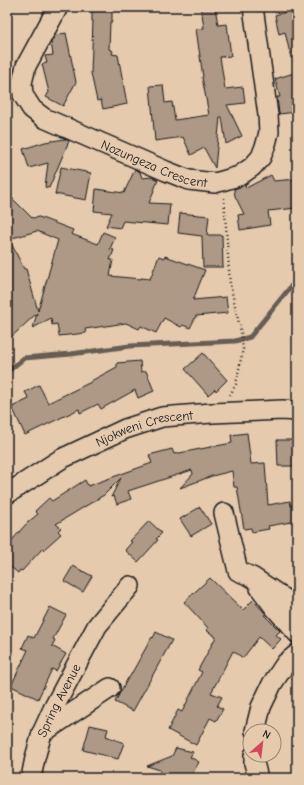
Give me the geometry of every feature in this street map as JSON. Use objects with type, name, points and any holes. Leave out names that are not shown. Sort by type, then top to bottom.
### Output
[{"type":"street","name":"Nozungeza Crescent","points":[[58,7],[26,66],[22,83],[23,95],[32,109],[44,118],[166,171],[189,180],[215,183],[239,176],[252,167],[261,156],[266,144],[268,115],[253,7]]},
{"type":"street","name":"Njokweni Crescent","points":[[7,494],[61,459],[125,429],[162,417],[219,412],[297,411]]},
{"type":"street","points":[[224,513],[238,571],[297,608]]},
{"type":"street","points":[[248,577],[297,633]]},
{"type":"street","name":"Spring Avenue","points":[[31,778],[42,733],[53,709],[97,626],[130,586]]},
{"type":"street","points":[[257,723],[261,708],[272,684],[286,663],[297,654]]},
{"type":"street","points":[[42,733],[110,688]]},
{"type":"street","points":[[254,763],[258,778]]},
{"type":"path","points":[[215,183],[224,192],[230,284],[242,332],[243,349],[236,384],[219,412]]},
{"type":"building","points":[[92,7],[112,7],[109,49],[113,51],[112,54],[118,55],[127,104],[103,109],[101,100],[97,101],[91,73],[93,21]]},
{"type":"building","points":[[201,7],[215,7],[218,25],[227,24],[231,56],[220,57],[225,89],[243,87],[245,103],[227,105],[242,136],[226,144],[222,117],[220,117],[215,168],[204,148],[191,155],[183,137],[155,141],[150,86],[163,85],[165,103],[172,102],[175,120],[209,115],[202,77],[196,29],[204,28]]},
{"type":"building","points":[[297,9],[297,57],[291,58],[285,32],[279,34],[275,15]]},
{"type":"building","points":[[66,33],[76,82],[63,106],[46,97],[49,92],[42,64],[47,63],[45,56],[53,55],[51,42],[55,35]]},
{"type":"building","points":[[297,72],[297,112],[279,114],[277,97],[280,97],[275,79]]},
{"type":"building","points":[[65,139],[69,141],[49,188],[45,187],[48,163],[29,168],[23,149],[45,142]]},
{"type":"building","points":[[61,167],[91,173],[86,200],[55,194]]},
{"type":"building","points":[[135,169],[140,172],[142,178],[152,177],[158,180],[149,203],[170,204],[168,225],[123,221],[120,228],[106,226],[112,213],[94,211],[96,189],[124,193]]},
{"type":"building","points":[[271,175],[274,181],[297,179],[297,208],[268,211],[270,225],[240,230],[238,215],[244,214],[235,196],[234,189],[245,185],[246,188]]},
{"type":"building","points":[[7,193],[32,218],[39,217],[73,230],[71,234],[98,244],[103,232],[115,237],[110,249],[114,250],[110,260],[113,260],[110,276],[150,279],[159,256],[164,258],[165,256],[205,270],[193,300],[226,297],[228,313],[196,316],[190,328],[183,325],[181,327],[164,318],[156,333],[141,326],[139,329],[126,323],[85,329],[86,333],[59,336],[57,324],[52,325],[51,318],[33,328],[37,313],[7,341]],"holes":[[[37,231],[58,240],[38,311],[26,269],[24,269],[9,239]]]},
{"type":"building","points":[[180,213],[209,216],[207,235],[222,235],[223,267],[203,267],[202,236],[178,233]]},
{"type":"building","points":[[203,353],[227,380],[216,391],[215,389],[208,395],[185,369]]},
{"type":"building","points":[[140,361],[141,372],[146,371],[154,391],[138,398],[135,390],[101,409],[98,404],[80,413],[79,409],[25,435],[12,407],[29,399],[25,392],[39,385],[48,403],[91,382],[117,367],[117,363]]},
{"type":"building","points":[[247,433],[251,464],[265,463],[268,505],[290,501],[291,506],[297,503],[297,521],[268,526],[269,529],[252,532],[251,528],[244,529],[237,487],[234,487],[232,471],[212,476],[180,488],[193,474],[192,470],[128,491],[131,499],[117,504],[114,496],[111,497],[121,478],[104,495],[56,524],[61,528],[58,531],[61,534],[43,550],[42,549],[22,571],[20,570],[18,573],[7,564],[7,546],[27,523],[38,514],[35,511],[49,498],[52,501],[85,480],[88,486],[152,463],[149,455],[172,449],[174,454],[232,443],[231,435]]},
{"type":"building","points":[[277,440],[297,440],[297,466],[278,466]]},
{"type":"building","points":[[200,507],[211,524],[191,536],[180,519]]},
{"type":"building","points":[[149,521],[162,533],[156,539],[158,540],[138,562],[125,550],[132,542],[130,541]]},
{"type":"building","points":[[73,566],[92,576],[83,592],[64,581]]},
{"type":"building","points":[[210,578],[243,610],[253,600],[266,614],[264,615],[280,631],[276,635],[281,639],[272,649],[259,637],[243,658],[233,651],[211,693],[222,697],[217,706],[223,709],[216,721],[210,718],[196,745],[168,730],[178,710],[182,712],[202,672],[198,670],[216,637],[206,630],[208,628],[184,602]]},
{"type":"building","points":[[50,607],[66,615],[53,639],[55,640],[52,646],[66,654],[56,671],[52,669],[38,699],[11,686],[28,650],[22,648],[28,635],[34,638]]},
{"type":"building","points":[[156,632],[172,640],[133,711],[115,702]]},
{"type":"building","points":[[90,725],[108,729],[106,736],[124,743],[118,759],[83,750]]},
{"type":"building","points":[[176,748],[193,752],[190,757],[199,762],[190,778],[159,778],[160,770],[147,766],[172,756]]},
{"type":"waterway","points":[[7,372],[24,358],[71,354],[130,346],[235,341],[250,337],[297,279]]}]
